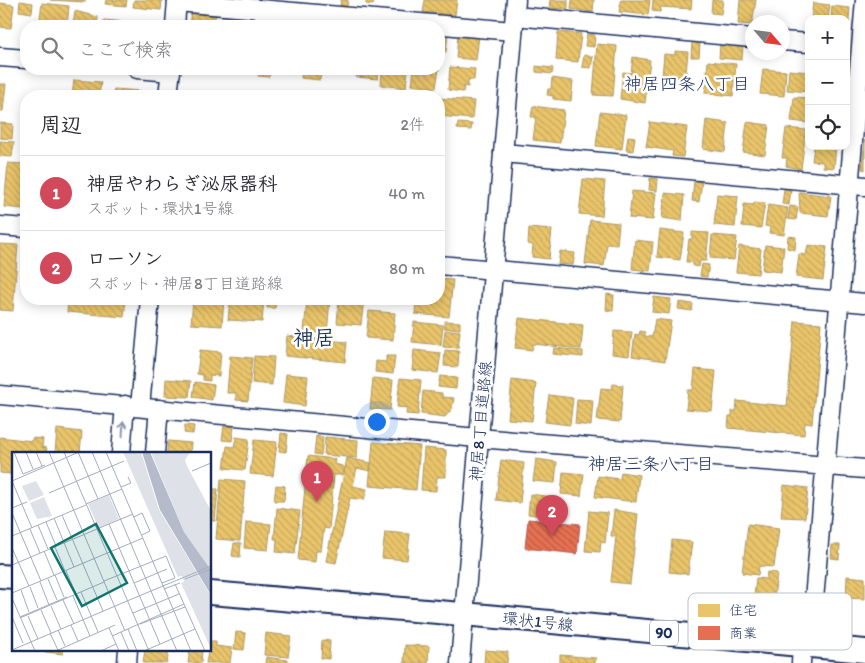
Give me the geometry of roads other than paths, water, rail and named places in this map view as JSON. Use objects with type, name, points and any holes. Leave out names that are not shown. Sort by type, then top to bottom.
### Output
[{"type":"main road","name":"環状1号線","points":[[211,593],[463,614],[688,639]]},
{"type":"main road","name":"環状1号線","points":[[786,650],[804,652],[865,652]]},
{"type":"street","points":[[811,593],[826,466],[840,301],[857,185],[862,77],[853,47],[865,0]]},
{"type":"street","points":[[175,20],[177,1],[515,15],[745,37]]},
{"type":"street","name":"神居8丁目道路線","points":[[460,663],[515,15]]},
{"type":"street","points":[[790,42],[805,43]]},
{"type":"street","points":[[0,57],[20,59]]},
{"type":"street","points":[[169,90],[170,75]]},
{"type":"street","points":[[503,153],[857,185]]},
{"type":"street","points":[[0,226],[20,228]]},
{"type":"street","points":[[445,266],[865,303]]},
{"type":"street","points":[[121,452],[133,406],[149,305]]},
{"type":"street","points":[[0,395],[478,438],[865,469]]},
{"type":"street","points":[[155,452],[159,409]]},
{"type":"street","points":[[127,663],[128,650]]},
{"type":"place","name":"神居やわらぎ泌尿器科","points":[[317,502]]},
{"type":"place","name":"ローソン","points":[[552,536]]},
{"type":"district","name":"神居四条八丁目","points":[[687,84]]},
{"type":"district","name":"神居","points":[[314,338]]},
{"type":"district","name":"神居三条八丁目","points":[[651,464]]}]
